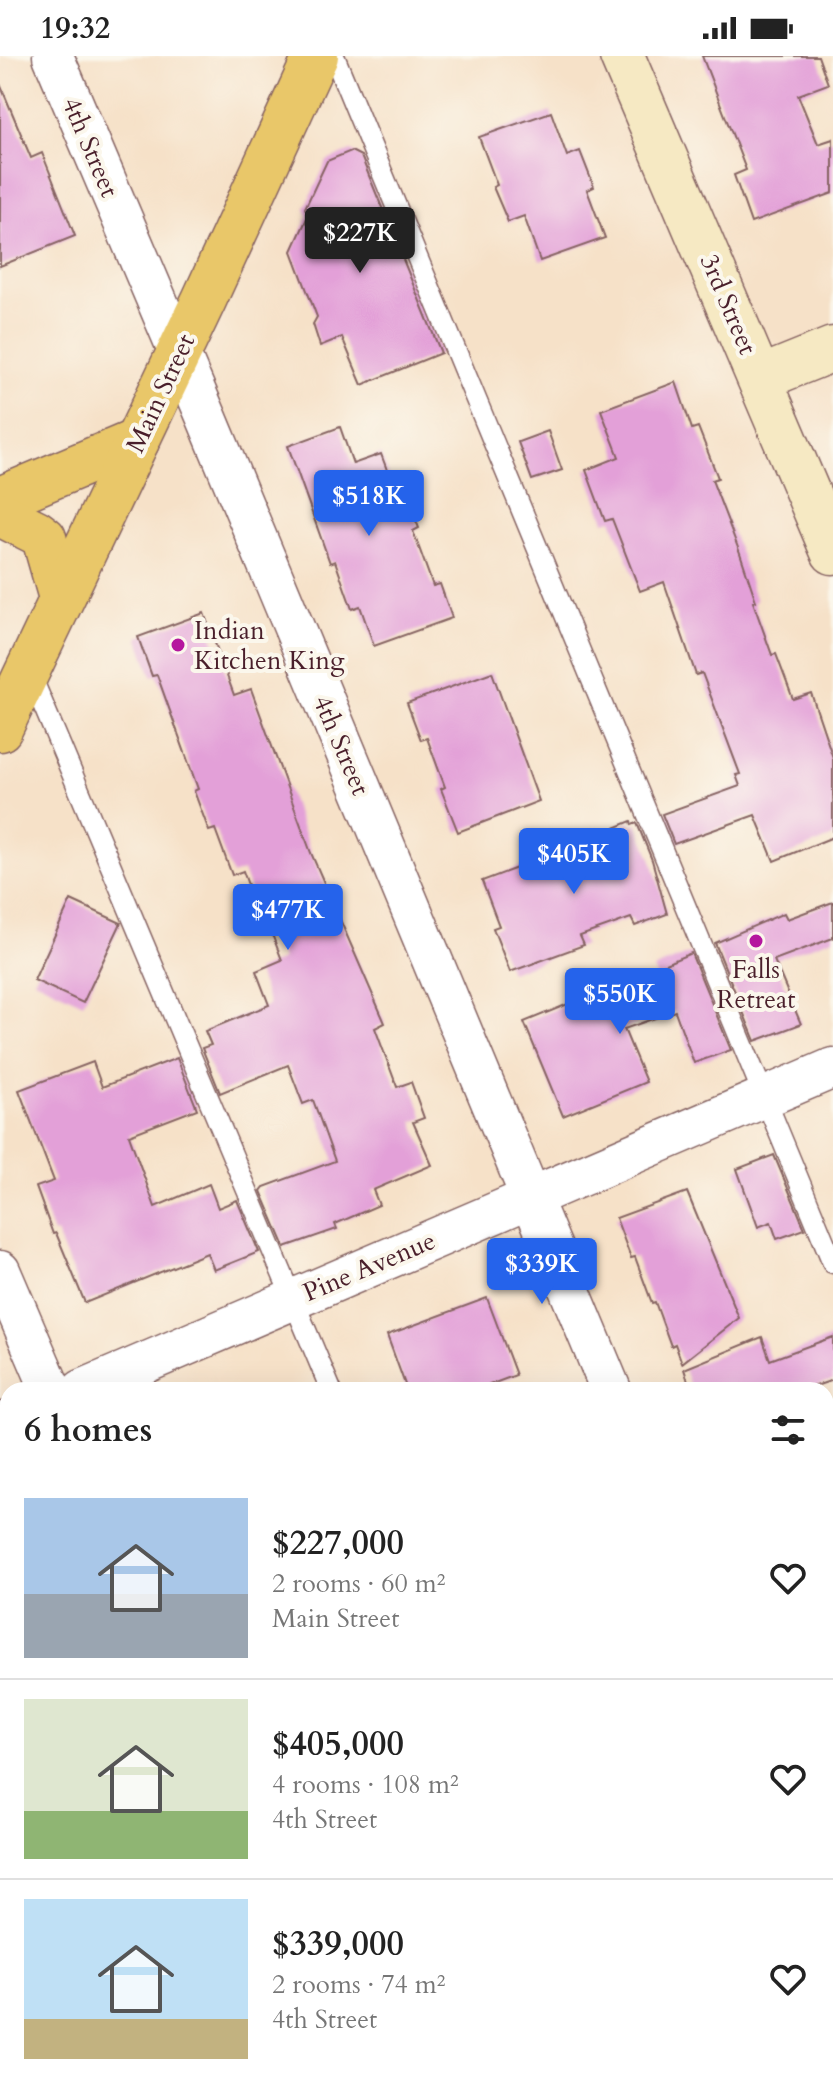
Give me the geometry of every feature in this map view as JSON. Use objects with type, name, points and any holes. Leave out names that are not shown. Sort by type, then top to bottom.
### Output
[{"type":"main road","name":"Main Street","points":[[0,729],[316,56]]},
{"type":"main road","points":[[0,499],[137,441]]},
{"type":"main road","points":[[0,514],[44,538],[61,598]]},
{"type":"street","name":"4th Street","points":[[53,56],[608,1382]]},
{"type":"street","name":"3rd Street","points":[[622,56],[833,552]]},
{"type":"street","points":[[761,378],[833,349]]},
{"type":"street","name":"Pine Avenue","points":[[101,1382],[833,1068]]},
{"type":"street","points":[[0,1271],[48,1382]]},
{"type":"lane","points":[[334,56],[833,1263]]},
{"type":"lane","points":[[28,669],[328,1382]]},
{"type":"building","points":[[702,56],[818,56],[828,84],[798,95],[818,144],[833,139],[833,193],[751,223],[734,175],[746,170]]},
{"type":"building","points":[[0,84],[31,158],[42,153],[75,236],[0,266]]},
{"type":"building","points":[[551,112],[567,156],[580,151],[594,187],[587,190],[605,238],[540,261],[524,216],[508,222],[493,187],[497,185],[479,137]]},
{"type":"building","points":[[351,151],[361,156],[441,353],[362,385],[342,337],[320,346],[313,324],[317,317],[292,251],[308,216],[305,208],[327,161]]},
{"type":"building","points":[[676,382],[692,429],[698,427],[718,478],[712,480],[740,553],[772,655],[776,654],[793,699],[811,693],[833,758],[833,837],[774,861],[755,815],[674,844],[662,814],[740,786],[736,775],[740,774],[702,673],[696,675],[664,582],[640,591],[612,519],[605,521],[586,470],[619,457],[601,410]]},
{"type":"building","points":[[340,427],[353,464],[381,454],[396,494],[404,491],[419,528],[413,531],[433,586],[440,584],[452,618],[374,646],[360,606],[352,609],[335,561],[330,563],[288,446]]},
{"type":"building","points":[[548,431],[562,470],[532,480],[518,442]]},
{"type":"building","points":[[204,613],[234,695],[251,689],[311,853],[385,1023],[375,1028],[397,1087],[411,1082],[424,1118],[413,1122],[432,1165],[373,1190],[379,1205],[335,1224],[337,1229],[285,1247],[261,1191],[264,1187],[335,1161],[313,1100],[303,1104],[288,1065],[220,1093],[202,1048],[211,1045],[205,1031],[269,1005],[256,971],[282,960],[264,914],[259,916],[243,871],[232,875],[215,829],[209,831],[194,791],[198,789],[157,675],[152,676],[138,637]]},
{"type":"building","points":[[492,672],[539,801],[458,832],[441,789],[445,787],[427,738],[421,740],[407,703]]},
{"type":"building","points":[[631,821],[632,825],[637,823],[652,860],[667,914],[635,926],[631,918],[580,936],[584,945],[510,972],[493,928],[499,926],[482,881],[603,836],[602,833]]},
{"type":"building","points":[[71,900],[121,923],[83,1003],[34,980]]},
{"type":"building","points":[[833,902],[833,938],[774,960],[801,1024],[755,1041],[715,943],[784,913],[787,919]]},
{"type":"building","points":[[691,953],[731,1050],[694,1063],[675,1011],[624,1029],[646,1082],[563,1116],[524,1022],[607,988],[614,1006],[662,989],[653,969]]},
{"type":"building","points":[[177,1058],[197,1109],[129,1135],[155,1207],[209,1184],[218,1208],[237,1200],[259,1252],[214,1270],[207,1253],[85,1303],[56,1233],[53,1234],[36,1187],[54,1181],[19,1090],[93,1062],[102,1087]]},
{"type":"building","points":[[774,1155],[805,1229],[777,1239],[771,1222],[758,1227],[737,1169]]},
{"type":"building","points":[[687,1192],[739,1318],[682,1363],[675,1344],[671,1346],[655,1302],[652,1303],[635,1257],[631,1258],[616,1218]]},
{"type":"building","points":[[487,1298],[516,1375],[497,1382],[404,1382],[387,1335]]},
{"type":"building","points":[[762,1337],[770,1360],[833,1337],[833,1380],[827,1382],[688,1382],[684,1369]]},
{"type":"place","name":"Indian Kitchen King","points":[[178,645]]},
{"type":"place","name":"Falls Retreat","points":[[756,941]]}]
